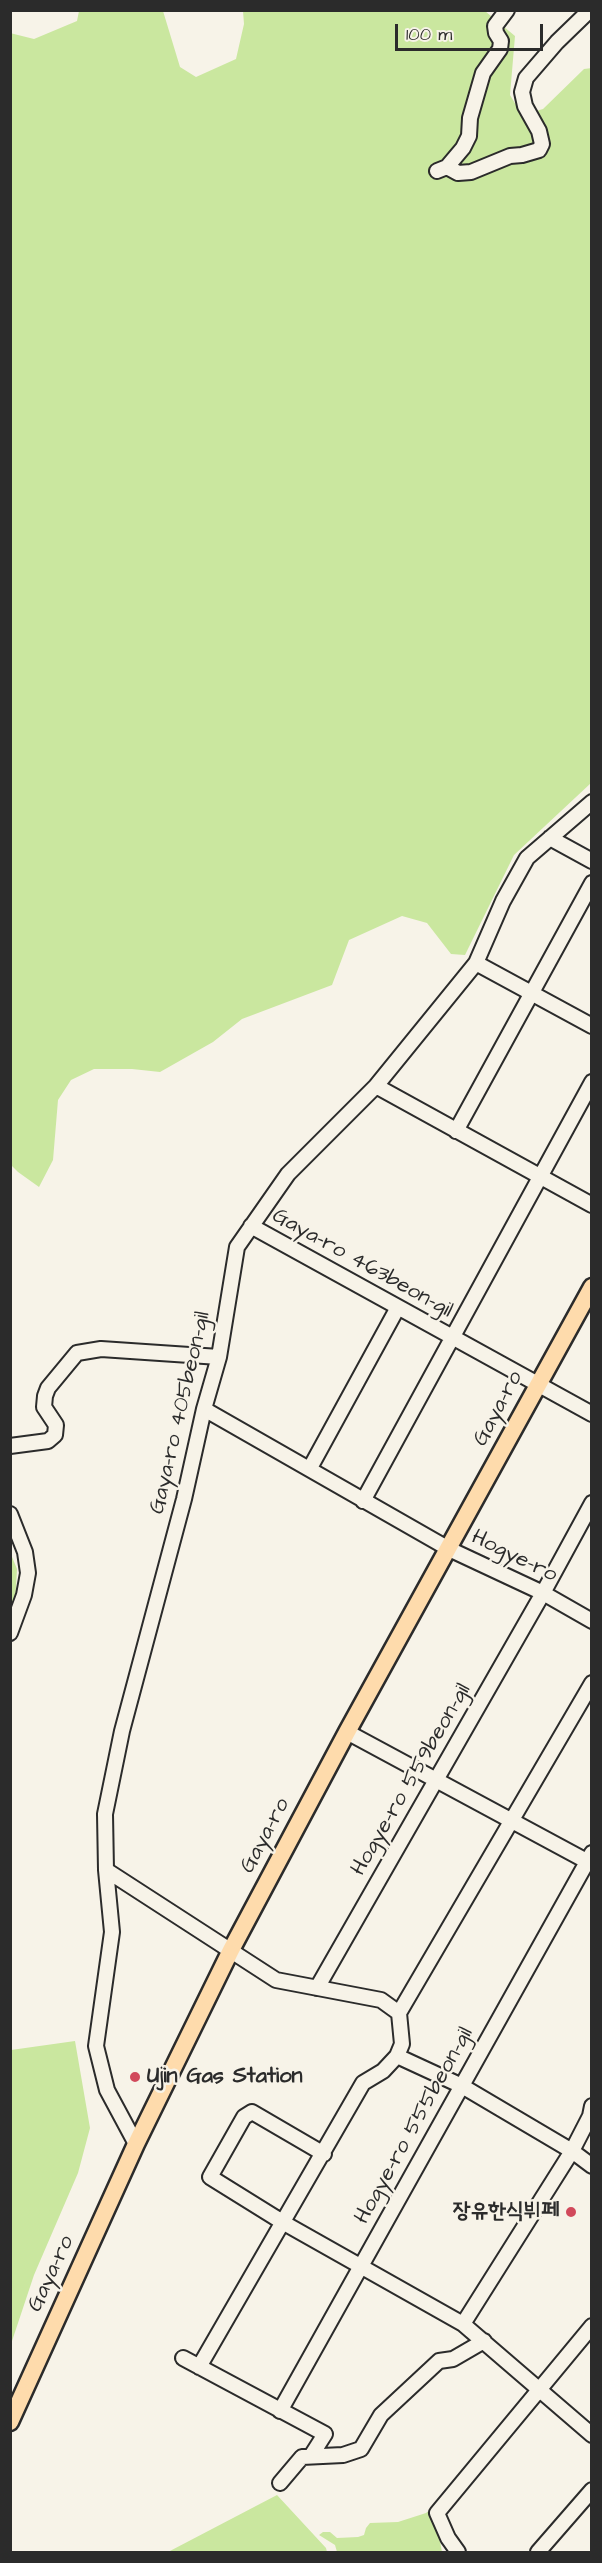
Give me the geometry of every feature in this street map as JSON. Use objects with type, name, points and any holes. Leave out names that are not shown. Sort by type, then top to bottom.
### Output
[{"type":"main road","name":"Gaya-ro","points":[[10,2422],[136,2144],[231,1950],[347,1732],[591,1287]]},
{"type":"street","points":[[507,10],[495,26],[501,41],[500,49],[483,73],[470,118],[469,136],[463,148],[442,169],[458,173],[471,172],[510,156],[539,150],[542,144],[539,131],[525,106],[522,92],[526,78],[557,42],[590,10]]},
{"type":"street","name":"Gaya-ro 405beon-gil","points":[[136,2144],[106,2090],[96,2046],[112,1932],[106,1870],[105,1814],[122,1731],[219,1357],[237,1247],[288,1174],[376,1086],[476,963],[503,901],[527,858],[591,802]]},
{"type":"street","points":[[550,838],[591,861]]},
{"type":"street","points":[[456,1131],[591,883]]},
{"type":"street","points":[[476,963],[591,1026]]},
{"type":"street","name":"Gaya-ro 463beon-gil","points":[[453,1338],[591,1082]]},
{"type":"street","points":[[376,1086],[591,1205]]},
{"type":"street","name":"Gaya-ro 463beon-gil","points":[[250,1226],[591,1414]]},
{"type":"street","points":[[310,1468],[397,1309]]},
{"type":"street","points":[[363,1501],[453,1338]]},
{"type":"street","points":[[10,1446],[48,1441],[55,1435],[56,1425],[44,1407],[45,1396],[48,1388],[77,1353],[101,1349],[219,1357]]},
{"type":"street","name":"Hogye-ro","points":[[204,1409],[449,1549],[543,1593],[591,1621]]},
{"type":"street","name":"Hogye-ro 559beon-gil","points":[[317,1988],[543,1593],[591,1503]]},
{"type":"street","points":[[10,1514],[25,1552],[28,1573],[24,1595],[10,1633]]},
{"type":"street","points":[[200,2367],[363,2083],[383,2071],[397,2056],[402,2044],[399,2013],[591,1683]]},
{"type":"street","name":"Hogye-ro 555beon-gil","points":[[280,2410],[590,1860],[511,1822],[347,1732]]},
{"type":"street","points":[[106,1870],[276,1980],[381,2000],[399,2013]]},
{"type":"street","points":[[397,2056],[462,2086],[572,2151],[591,2166]]},
{"type":"street","points":[[463,2324],[572,2151],[590,2116],[591,2106]]},
{"type":"street","points":[[324,2154],[252,2112],[244,2117],[210,2177],[284,2223],[463,2324],[591,2435]]},
{"type":"street","points":[[458,2553],[448,2538],[437,2513],[591,2326]]},
{"type":"street","points":[[280,2483],[302,2457],[343,2455],[362,2449],[381,2415],[439,2361],[453,2359],[484,2341]]},
{"type":"street","points":[[183,2358],[326,2434],[311,2456]]},
{"type":"street","points":[[537,2553],[591,2490]]},
{"type":"green space","points":[[79,11],[163,11],[180,67],[196,77],[236,59],[244,24],[243,11],[485,11],[515,36],[510,95],[522,115],[543,109],[584,69],[592,68],[591,783],[514,855],[465,955],[451,954],[427,923],[402,916],[349,940],[332,985],[242,1019],[213,1042],[160,1072],[94,1069],[71,1080],[58,1100],[53,1160],[39,1187],[10,1164],[10,33],[34,39],[77,21]]},
{"type":"green space","points":[[10,1552],[17,1569],[15,1605],[10,1614]]},
{"type":"green space","points":[[75,2041],[90,2128],[78,2173],[34,2275],[11,2344],[11,2050]]},
{"type":"green space","points":[[277,2495],[326,2548],[327,2552],[168,2552]]},
{"type":"green space","points":[[434,2509],[442,2552],[337,2552],[335,2545],[319,2535],[323,2532],[330,2532],[337,2538],[358,2537],[364,2535],[370,2523],[398,2522],[426,2513]]},
{"type":"place","name":"Ujin Gas Station","points":[[135,2077]]},
{"type":"place","name":"장유한식뷔페","points":[[571,2212]]}]
